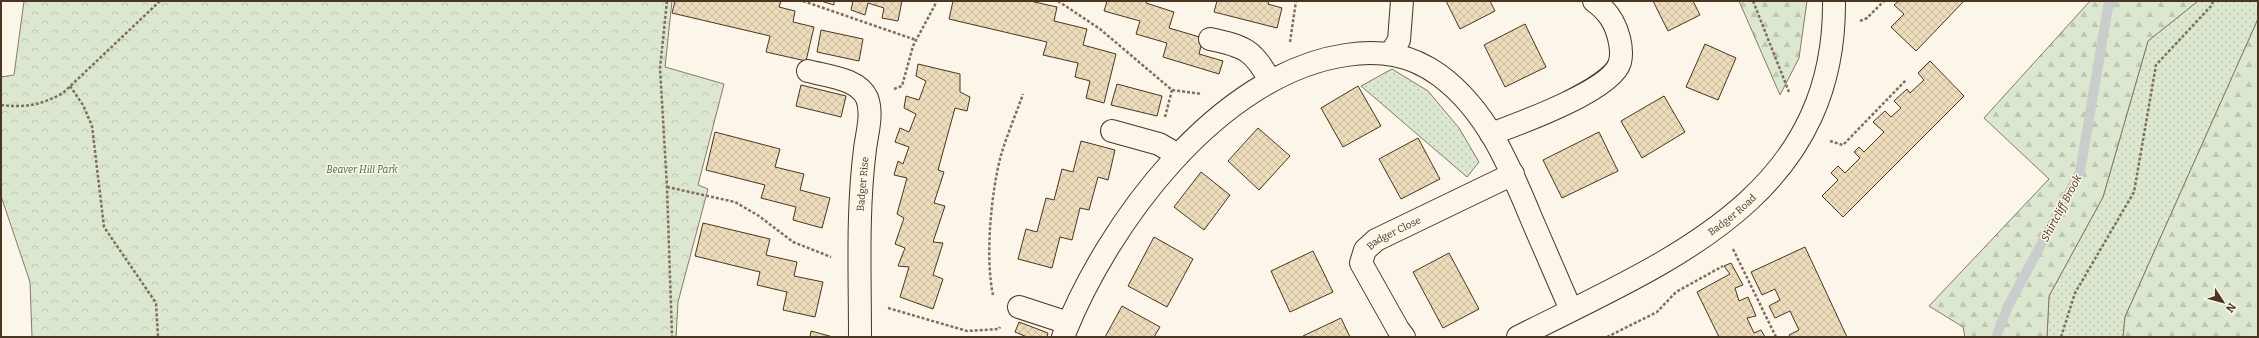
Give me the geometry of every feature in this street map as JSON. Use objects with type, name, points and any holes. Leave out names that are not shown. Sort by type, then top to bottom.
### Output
[{"type":"street","points":[[1391,53],[1399,40],[1402,1]]},
{"type":"street","points":[[1492,134],[1586,94],[1608,78],[1620,63],[1621,47],[1615,24],[1603,8],[1594,1]]},
{"type":"street","name":"Badger Road","points":[[1518,337],[1635,278],[1679,253],[1751,200],[1780,168],[1804,133],[1821,93],[1831,54],[1834,1]]},
{"type":"street","points":[[1210,40],[1236,44],[1249,51],[1279,77]]},
{"type":"street","points":[[1019,307],[1065,330],[1104,254],[1142,198],[1178,155],[1202,132],[1241,99],[1279,77],[1334,57],[1368,52],[1391,53],[1439,75],[1468,101],[1492,134],[1513,174],[1571,310]]},
{"type":"street","points":[[808,71],[845,81],[860,88],[866,97]]},
{"type":"street","name":"Badger Rise","points":[[860,337],[860,187],[870,111],[866,97]]},
{"type":"street","points":[[1112,131],[1159,144],[1178,155]]},
{"type":"street","name":"Badger Close","points":[[1404,337],[1361,263],[1365,250],[1376,240],[1513,174]]},
{"type":"path","points":[[1,105],[20,107],[45,103],[63,93],[160,1]]},
{"type":"path","points":[[666,1],[660,68],[672,337]]},
{"type":"path","points":[[803,1],[916,40]]},
{"type":"path","points":[[866,97],[902,86],[916,40],[936,1]]},
{"type":"path","points":[[1058,1],[1100,29],[1172,90],[1241,99]]},
{"type":"path","points":[[1279,77],[1296,1]]},
{"type":"path","points":[[1753,1],[1804,133],[1843,145],[1906,80]]},
{"type":"path","points":[[2062,337],[2075,293],[2134,192],[2156,65],[2212,5],[2213,1]]},
{"type":"path","points":[[70,86],[83,105],[92,126],[104,227],[156,303],[158,337]]},
{"type":"path","points":[[994,302],[990,282],[991,214],[1001,156],[1023,94]]},
{"type":"path","points":[[666,187],[736,202],[793,242],[860,269]]},
{"type":"path","points":[[1720,224],[1776,337]]},
{"type":"path","points":[[1607,337],[1657,312],[1676,292],[1722,266]]},
{"type":"path","points":[[860,301],[968,330],[999,329]]},
{"type":"path","points":[[999,329],[1012,302],[1019,307]]},
{"type":"path","points":[[998,322],[999,329]]},
{"type":"green space","name":"Beaver Hill Park","points":[[24,1],[672,1],[665,67],[724,84],[698,185],[708,189],[678,302],[676,337],[32,337],[30,282],[1,196],[1,77],[14,75]]},
{"type":"green space","points":[[1739,1],[1807,1],[1799,58],[1780,95]]},
{"type":"green space","points":[[2090,1],[2198,1],[2148,41],[2103,197],[2049,296],[2047,337],[1965,337],[1963,327],[1929,306],[2049,179],[1984,118]]},
{"type":"green space","points":[[2198,1],[2258,1],[2258,19],[2125,317],[2123,337],[2047,337],[2049,296],[2103,197],[2148,41]]},
{"type":"green space","points":[[2258,19],[2258,337],[2123,337],[2125,317]]},
{"type":"green space","points":[[1392,69],[1428,91],[1459,128],[1479,162],[1467,177],[1361,86]]},
{"type":"building","points":[[675,1],[781,1],[779,7],[795,11],[793,22],[814,27],[806,61],[766,52],[770,36],[672,13]]},
{"type":"building","points":[[821,1],[834,1],[834,5]]},
{"type":"building","points":[[853,1],[902,1],[898,21],[882,18],[884,8],[868,3],[865,15],[851,10]]},
{"type":"building","points":[[953,1],[1030,1],[1057,7],[1054,21],[1087,29],[1083,45],[1116,54],[1104,103],[1086,98],[1090,81],[1075,77],[1078,63],[1043,55],[1047,42],[949,19]]},
{"type":"building","points":[[1107,1],[1147,1],[1146,3],[1174,12],[1169,28],[1203,38],[1199,54],[1223,61],[1219,74],[1163,57],[1167,43],[1136,34],[1140,21],[1104,11]]},
{"type":"building","points":[[1217,1],[1269,1],[1268,4],[1282,8],[1277,28],[1214,12]]},
{"type":"building","points":[[1446,1],[1490,1],[1495,11],[1460,29]]},
{"type":"building","points":[[1653,1],[1693,1],[1700,15],[1668,31]]},
{"type":"building","points":[[1899,1],[1964,1],[1916,51],[1891,27],[1904,14],[1894,5]]},
{"type":"building","points":[[1525,24],[1546,67],[1505,87],[1484,45]]},
{"type":"building","points":[[821,30],[863,39],[859,61],[817,52]]},
{"type":"building","points":[[1705,44],[1736,58],[1718,100],[1686,87]]},
{"type":"building","points":[[1930,61],[1964,96],[1843,217],[1822,196],[1838,180],[1831,173],[1838,166],[1845,173],[1860,158],[1854,152],[1859,147],[1864,152],[1884,132],[1873,122],[1885,111],[1891,117],[1901,108],[1894,101],[1907,89],[1910,93],[1924,80],[1918,73]]},
{"type":"building","points":[[918,64],[960,74],[960,92],[970,97],[967,111],[955,108],[938,170],[944,172],[934,203],[945,206],[933,242],[943,243],[933,275],[943,279],[933,309],[900,297],[909,267],[898,266],[905,248],[895,244],[904,218],[897,214],[907,178],[894,175],[898,161],[903,164],[909,147],[895,142],[900,128],[909,132],[916,114],[904,108],[906,96],[919,100],[926,81],[916,76]]},
{"type":"building","points":[[1117,84],[1162,96],[1157,116],[1111,105]]},
{"type":"building","points":[[801,85],[846,96],[841,117],[796,106]]},
{"type":"building","points":[[1358,86],[1381,126],[1343,147],[1321,108]]},
{"type":"building","points":[[1664,96],[1685,132],[1642,158],[1621,121]]},
{"type":"building","points":[[1258,128],[1290,156],[1259,190],[1228,161]]},
{"type":"building","points":[[715,132],[780,149],[775,167],[804,174],[800,190],[830,198],[822,228],[793,220],[796,207],[761,198],[765,185],[706,170]]},
{"type":"building","points":[[1599,132],[1618,171],[1562,198],[1543,160]]},
{"type":"building","points":[[1418,138],[1440,179],[1401,199],[1379,159]]},
{"type":"building","points":[[1081,141],[1115,150],[1108,180],[1098,177],[1089,210],[1080,208],[1072,240],[1060,237],[1052,268],[1018,259],[1026,229],[1037,232],[1046,198],[1054,200],[1062,169],[1073,172]]},
{"type":"building","points":[[1201,172],[1230,195],[1204,230],[1174,207]]},
{"type":"building","points":[[703,223],[770,239],[766,255],[797,262],[794,276],[823,282],[815,317],[783,310],[787,292],[757,285],[760,272],[695,256]]},
{"type":"building","points":[[1154,237],[1193,259],[1167,307],[1128,286]]},
{"type":"building","points":[[1805,247],[1847,337],[1790,337],[1789,335],[1799,330],[1790,311],[1775,318],[1769,306],[1780,300],[1775,289],[1762,295],[1751,272]]},
{"type":"building","points":[[1313,251],[1333,292],[1290,312],[1271,271]]},
{"type":"building","points":[[1449,253],[1479,309],[1443,328],[1413,272]]},
{"type":"building","points":[[1731,263],[1743,285],[1735,288],[1739,301],[1748,297],[1756,316],[1747,318],[1754,333],[1761,330],[1765,337],[1719,337],[1697,292],[1730,274],[1724,266]]},
{"type":"building","points":[[1122,306],[1160,327],[1154,337],[1105,337]]},
{"type":"building","points":[[1341,318],[1350,337],[1303,336]]},
{"type":"building","points":[[1019,322],[1048,333],[1047,337],[1027,337],[1015,332]]},
{"type":"building","points":[[811,331],[833,337],[810,337]]},
{"type":"waterway","name":"Shirtcliff Brook","points":[[1996,337],[2008,306],[2080,172],[2108,7],[2113,1]]}]
